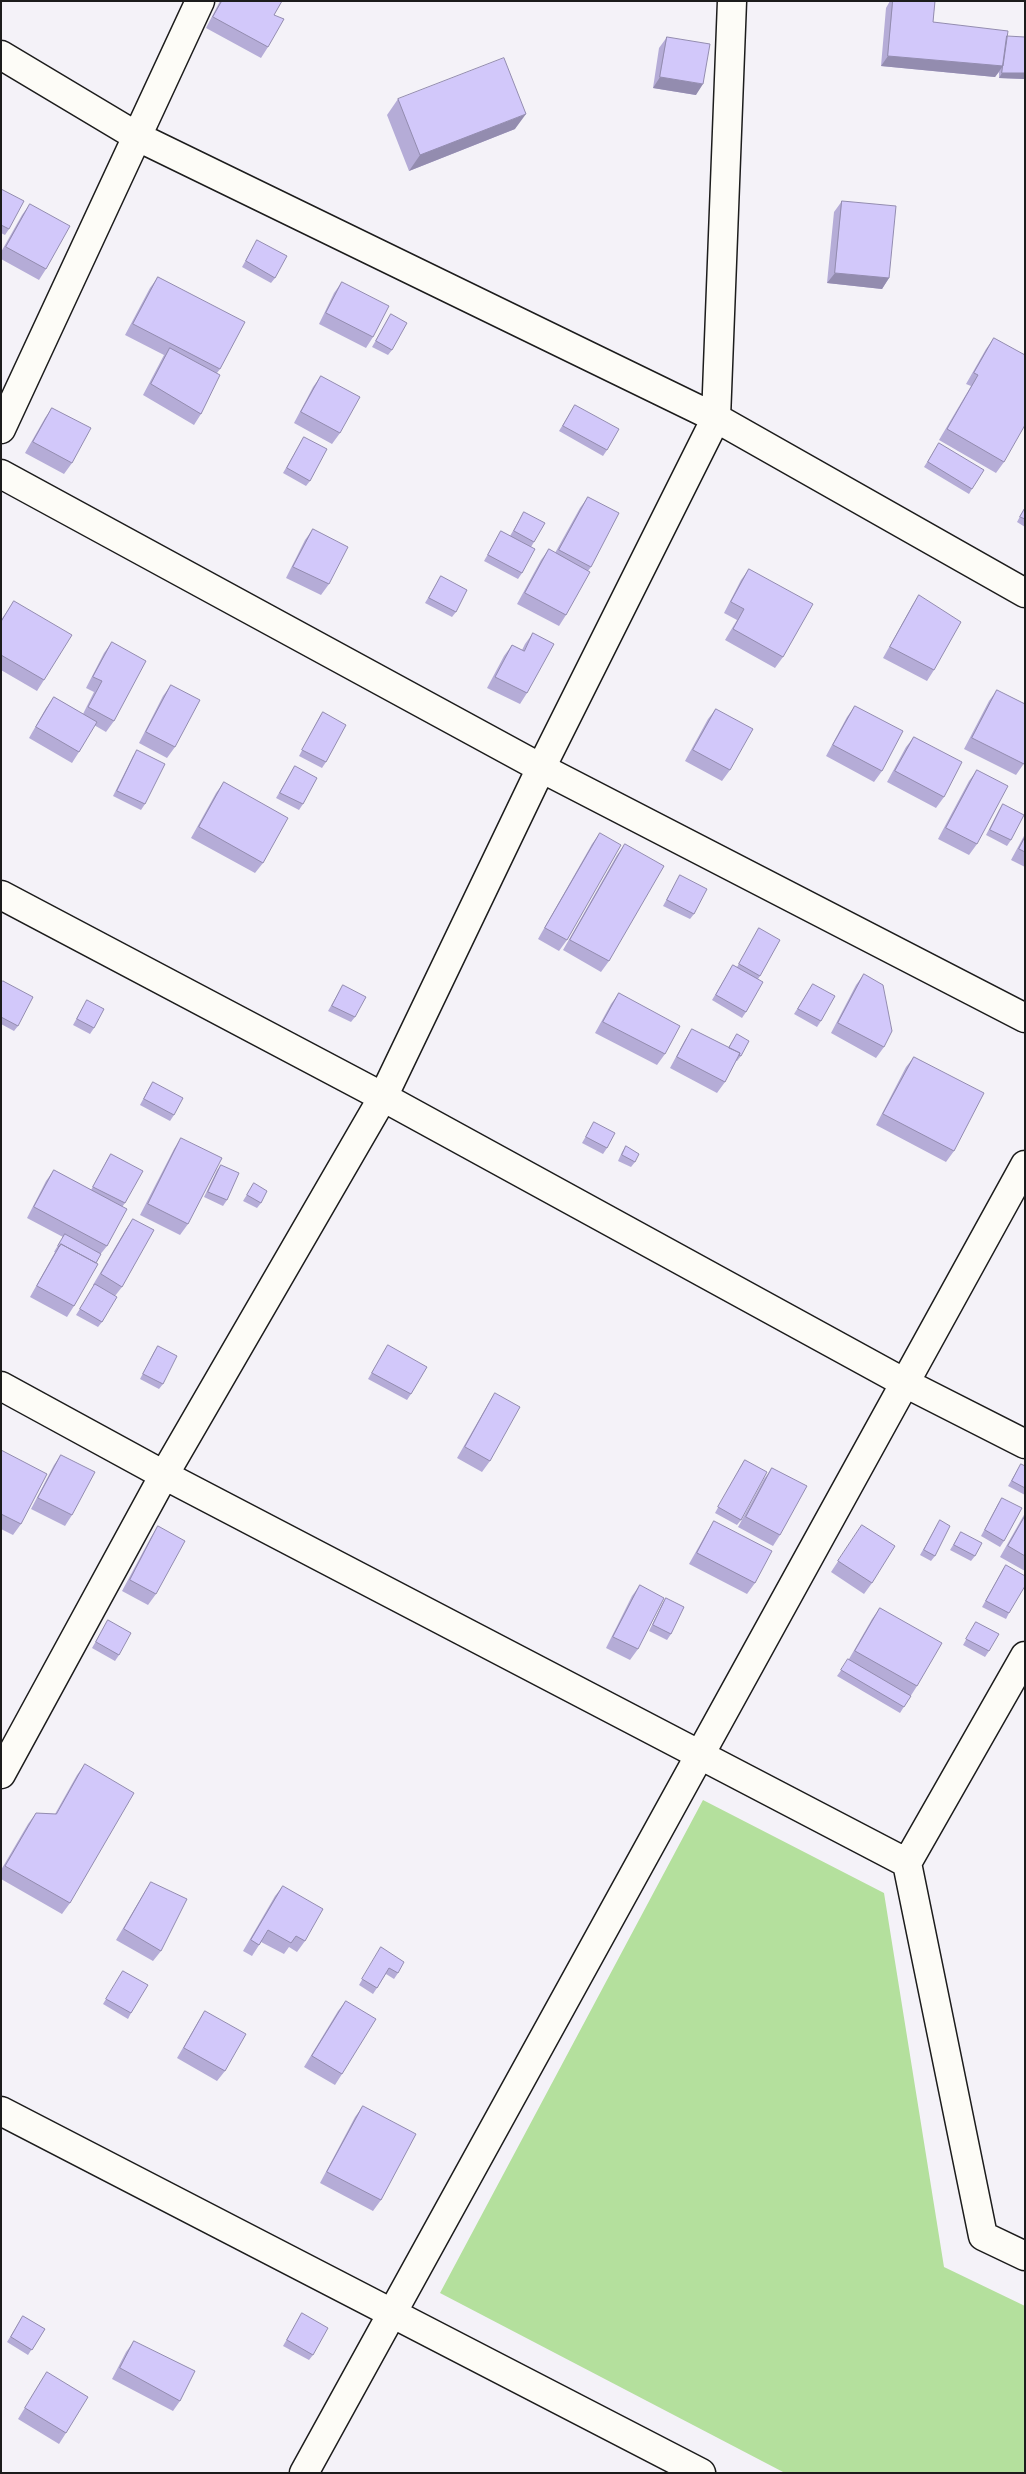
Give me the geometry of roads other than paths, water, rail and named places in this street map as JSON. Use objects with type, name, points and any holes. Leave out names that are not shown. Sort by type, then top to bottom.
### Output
[{"type":"street","points":[[1,429],[200,1]]},
{"type":"street","points":[[1,1774],[164,1475],[383,1097],[541,768],[716,418],[732,1]]},
{"type":"street","points":[[1,55],[138,137],[716,418],[1025,592]]},
{"type":"street","points":[[1,474],[541,768],[1025,1018]]},
{"type":"street","points":[[1,894],[383,1097],[905,1383],[1025,1444]]},
{"type":"street","points":[[304,2473],[1025,1165]]},
{"type":"street","points":[[1,1386],[164,1475],[701,1753],[908,1863]]},
{"type":"street","points":[[1025,1656],[908,1863],[983,2236],[1025,2256]]},
{"type":"street","points":[[1,2111],[701,2473]]}]
